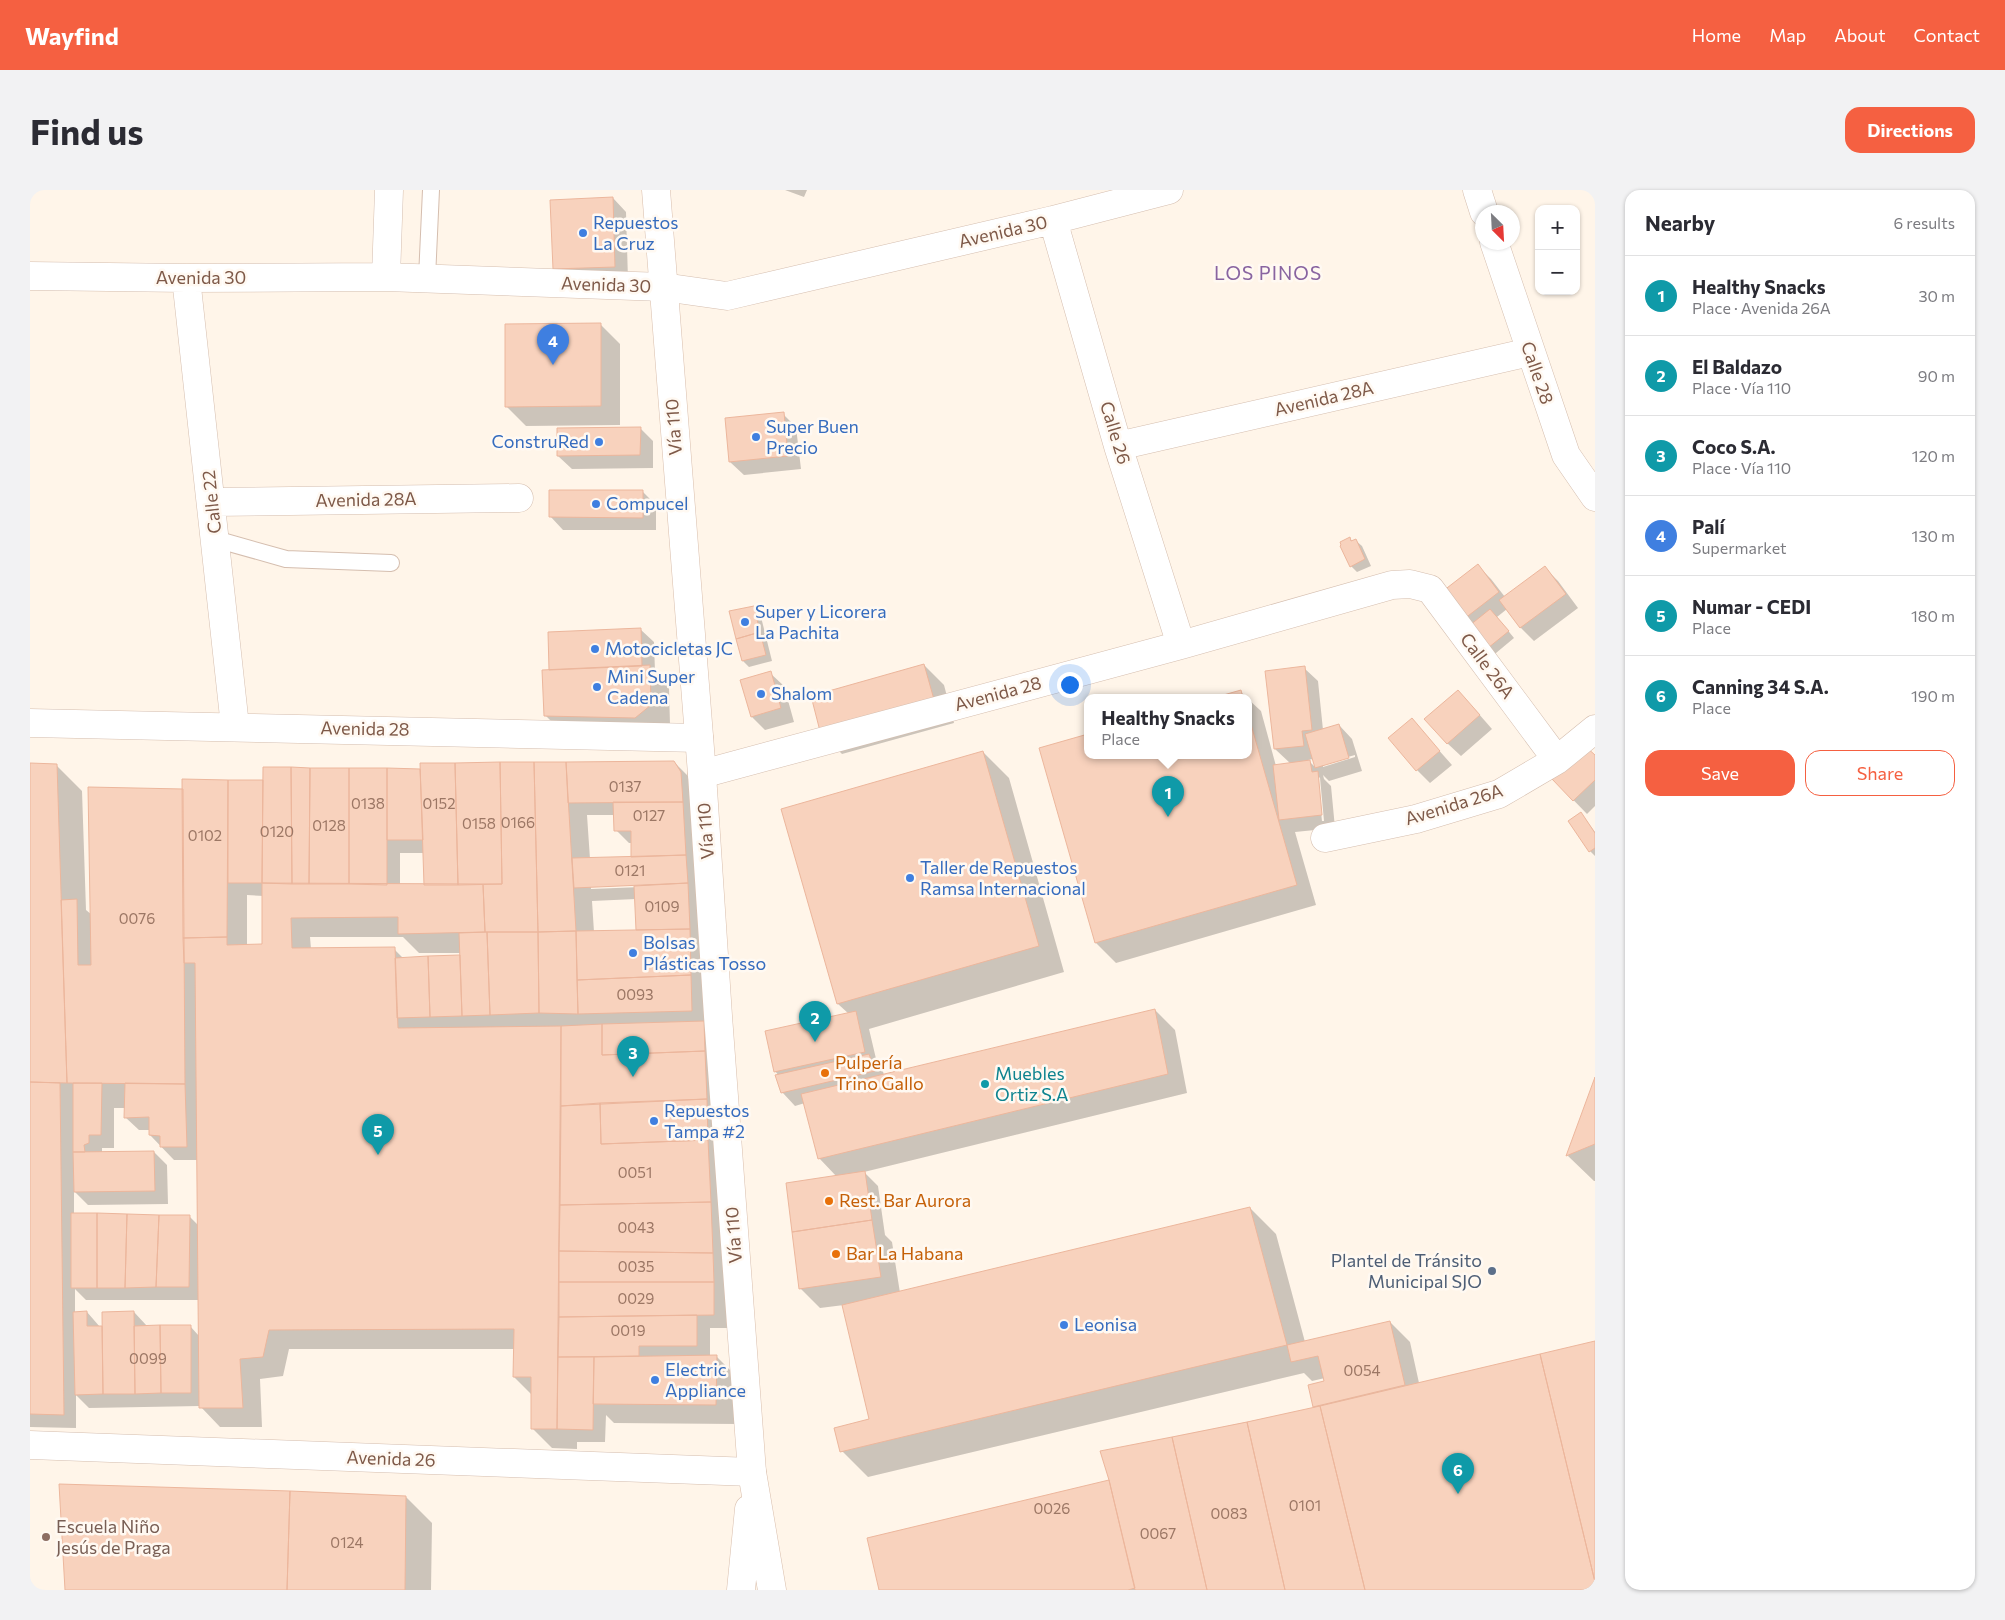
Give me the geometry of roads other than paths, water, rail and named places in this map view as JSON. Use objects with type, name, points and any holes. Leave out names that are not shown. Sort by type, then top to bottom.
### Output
[{"type":"street","points":[[386,277],[389,190]]},
{"type":"street","name":"Vía 110","points":[[656,190],[702,774],[752,1472],[772,1590]]},
{"type":"street","name":"Avenida 30","points":[[30,276],[427,278],[663,287],[727,296],[1052,220],[1168,190]]},
{"type":"street","points":[[1476,190],[1481,205]]},
{"type":"street","name":"Calle 26","points":[[1052,220],[1118,446],[1181,645]]},
{"type":"street","name":"Calle 28","points":[[1497,250],[1566,455],[1595,497]]},
{"type":"street","name":"Calle 22","points":[[186,278],[235,726]]},
{"type":"street","name":"Avenida 28A","points":[[1118,446],[1530,352]]},
{"type":"street","name":"Avenida 28A","points":[[212,502],[519,498]]},
{"type":"street","name":"Avenida 28","points":[[702,774],[1181,645],[1392,585],[1410,584]]},
{"type":"street","name":"Calle 26A","points":[[1410,584],[1430,589],[1557,760]]},
{"type":"street","name":"Avenida 28","points":[[30,723],[235,726],[699,738]]},
{"type":"street","name":"Avenida 26A","points":[[1325,838],[1416,819],[1499,794],[1557,760],[1595,729]]},
{"type":"street","name":"Avenida 26","points":[[30,1445],[752,1472]]},
{"type":"street","name":"Vía 110","points":[[741,1590],[752,1472]]},
{"type":"lane","points":[[427,278],[431,190]]},
{"type":"lane","points":[[216,539],[286,559],[391,563]]},
{"type":"place","name":"Repuestos La Cruz","points":[[583,233]]},
{"type":"place","name":"Palí","points":[[553,365]]},
{"type":"place","name":"Super Buen Precio","points":[[756,437]]},
{"type":"place","name":"ConstruRed","points":[[599,442]]},
{"type":"place","name":"Compucel","points":[[596,504]]},
{"type":"place","name":"Super y Licorera La Pachita","points":[[745,622]]},
{"type":"place","name":"Motocicletas JC","points":[[595,649]]},
{"type":"place","name":"Mini Super Cadena","points":[[597,687]]},
{"type":"place","name":"Shalom","points":[[761,694]]},
{"type":"place","name":"Healthy Snacks","points":[[1168,817]]},
{"type":"place","name":"Taller de Repuestos Ramsa Internacional","points":[[910,878]]},
{"type":"place","name":"Bolsas Plásticas Tosso","points":[[633,953]]},
{"type":"place","name":"El Baldazo","points":[[815,1042]]},
{"type":"place","name":"Pulpería Trino Gallo","points":[[825,1073]]},
{"type":"place","name":"Coco S.A.","points":[[633,1077]]},
{"type":"place","name":"Muebles Ortiz S.A","points":[[985,1084]]},
{"type":"place","name":"Repuestos Tampa #2","points":[[654,1121]]},
{"type":"place","name":"Numar - CEDI","points":[[378,1155]]},
{"type":"place","name":"Rest. Bar Aurora","points":[[829,1201]]},
{"type":"place","name":"Bar La Habana","points":[[836,1254]]},
{"type":"place","name":"Plantel de Tránsito Municipal SJO","points":[[1492,1271]]},
{"type":"place","name":"Leonisa","points":[[1064,1325]]},
{"type":"place","name":"Electric Appliance","points":[[655,1380]]},
{"type":"place","name":"Canning 34 S.A.","points":[[1458,1494]]},
{"type":"place","name":"Escuela Niño Jesús de Praga","points":[[46,1537]]},
{"type":"district","name":"LOS PINOS","points":[[1268,273]]}]
